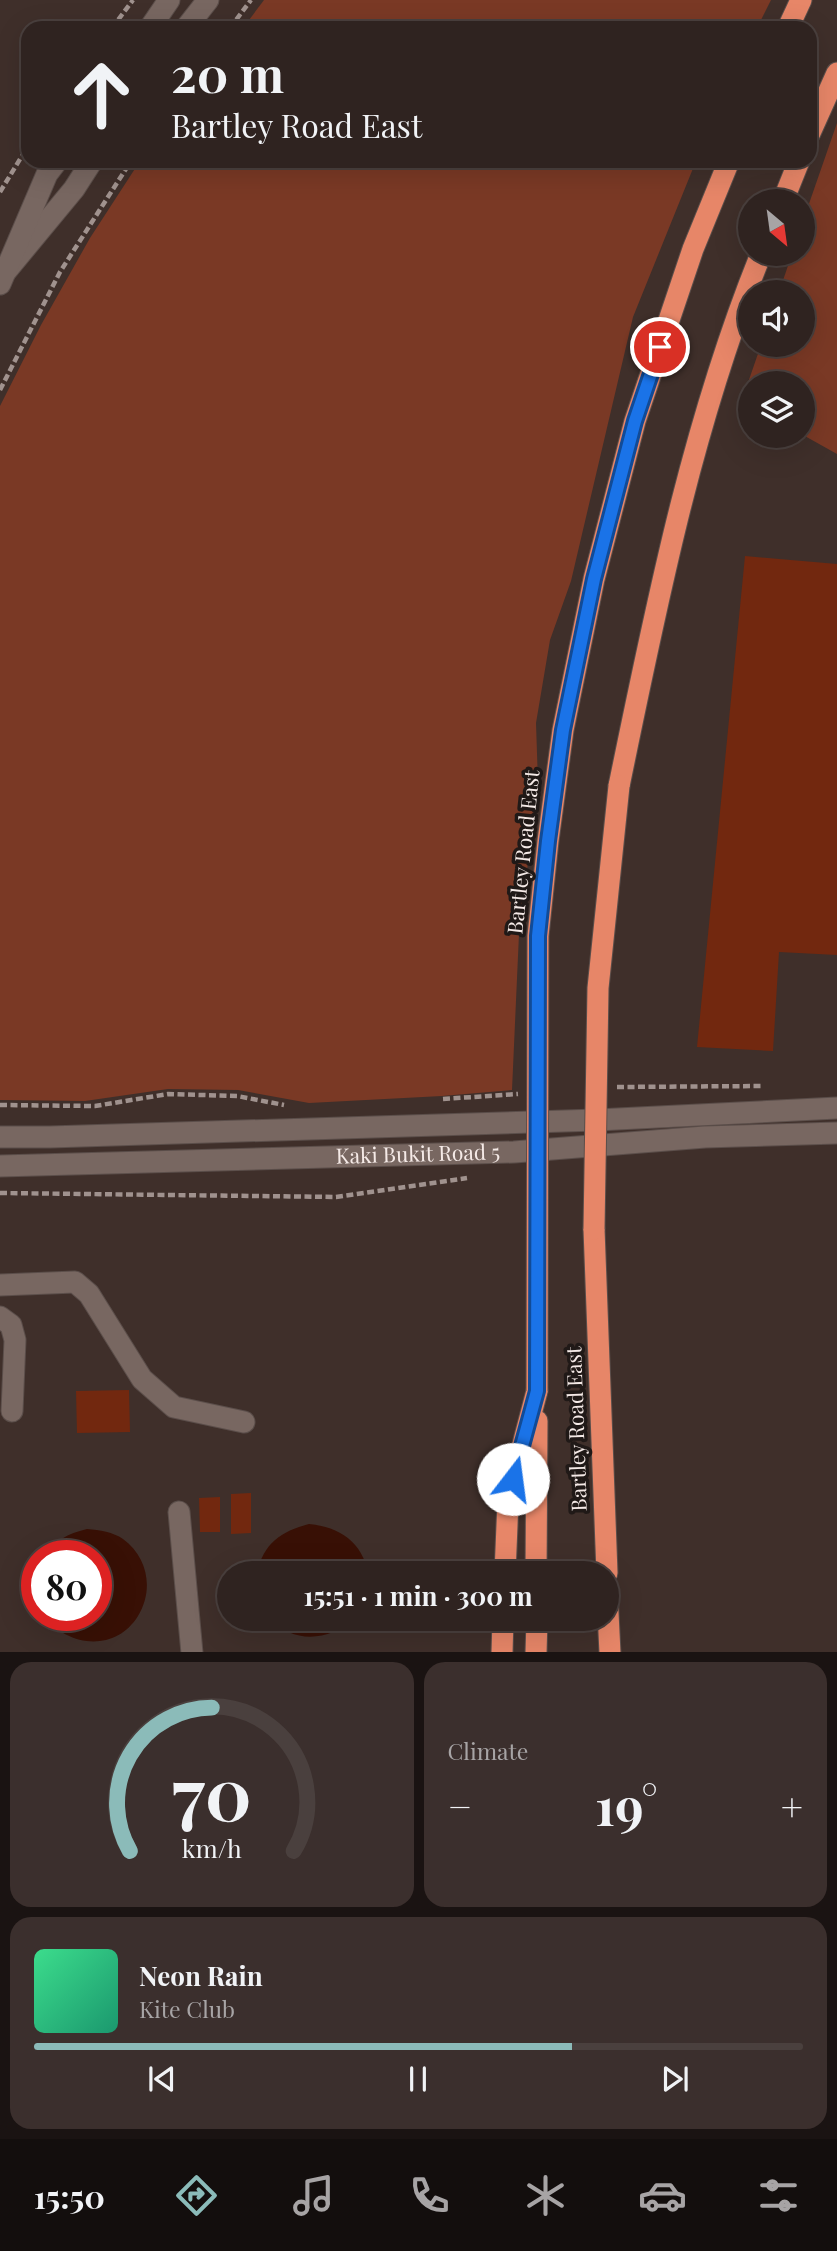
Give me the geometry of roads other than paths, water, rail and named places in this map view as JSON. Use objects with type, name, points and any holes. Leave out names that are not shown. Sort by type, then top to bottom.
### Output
[{"type":"highway","points":[[791,21],[801,0]]},
{"type":"highway","points":[[817,117],[837,73]]},
{"type":"highway","name":"Bartley Road East","points":[[536,1561],[538,936],[563,730],[594,579],[635,421],[694,249],[726,168]]},
{"type":"highway","points":[[788,189],[796,168]]},
{"type":"highway","name":"Bartley Road East","points":[[607,1561],[594,1229],[598,988],[619,786],[645,661],[698,437],[757,266]]},
{"type":"highway","points":[[506,1561],[508,1501],[537,1391]]},
{"type":"highway","points":[[502,1652],[503,1631]]},
{"type":"highway","points":[[536,1652],[537,1631]]},
{"type":"highway","points":[[609,1631],[610,1652]]},
{"type":"street","points":[[154,21],[169,0]]},
{"type":"street","points":[[192,21],[208,0]]},
{"type":"street","points":[[4,277],[52,168]]},
{"type":"street","points":[[4,277],[88,168]]},
{"type":"street","name":"Kaki Bukit Road 5","points":[[0,1137],[50,1138],[583,1121],[837,1108]]},
{"type":"street","name":"Kaki Bukit Road 5","points":[[0,1166],[514,1153],[705,1137],[837,1133]]},
{"type":"street","points":[[0,1285],[75,1282],[89,1294],[142,1379],[174,1406],[244,1422]]},
{"type":"street","points":[[0,1317],[11,1325],[15,1340],[12,1411]]},
{"type":"street","points":[[179,1512],[192,1652]]}]
